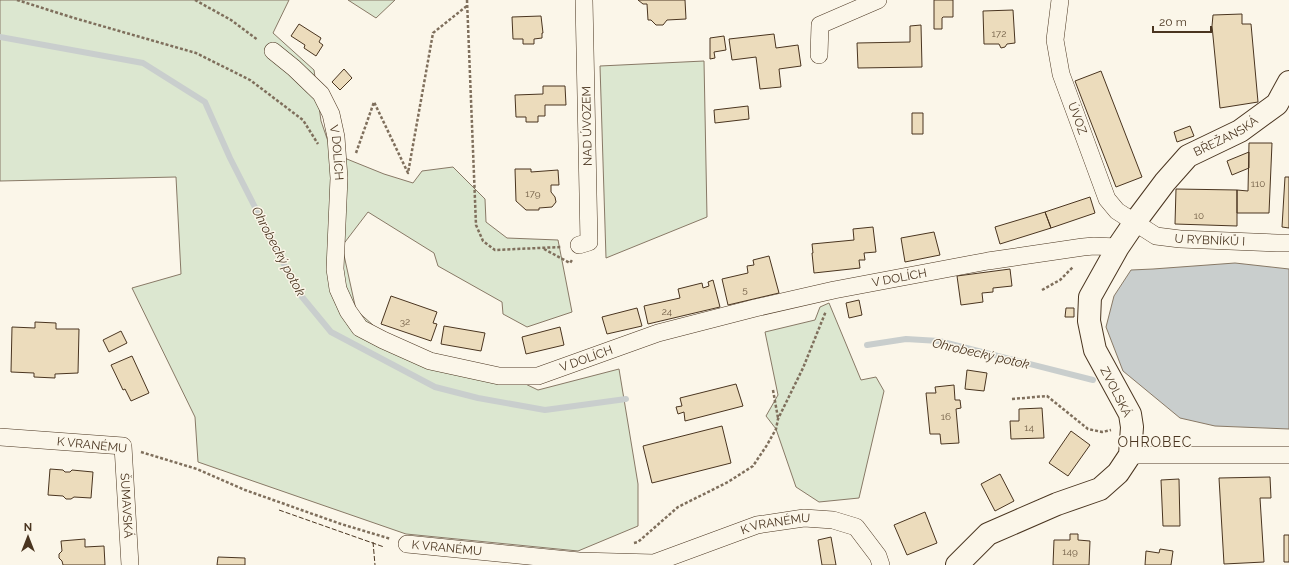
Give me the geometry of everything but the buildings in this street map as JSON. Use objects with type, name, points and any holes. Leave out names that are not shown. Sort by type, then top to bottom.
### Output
[{"type":"street","name":"NAD ÚVOZEM","points":[[579,245],[589,242],[584,0]]},
{"type":"street","points":[[819,56],[820,25],[878,0]]},
{"type":"street","name":"ÚVOZ","points":[[1060,0],[1055,40],[1061,74],[1107,199],[1118,211],[1135,222]]},
{"type":"street","name":"V DOLÍCH","points":[[273,51],[294,68],[321,94],[331,114],[336,137],[339,178],[335,269],[338,290],[348,312],[360,328],[430,361],[499,376],[538,376],[658,334],[755,308],[834,290],[988,261],[1083,247],[1118,247]]},
{"type":"street","name":"BŘEŽANSKÁ","points":[[1118,247],[1165,182],[1188,156],[1240,131],[1277,104],[1289,82]]},
{"type":"street","name":"U RYBNÍKŮ I","points":[[1135,222],[1156,236],[1180,239],[1289,243]]},
{"type":"street","name":"ZVOLSKÁ","points":[[957,565],[988,534],[1057,504],[1100,489],[1118,473],[1130,455],[1132,427],[1130,414],[1095,350],[1089,321],[1090,297],[1118,247]]},
{"type":"street","name":"K VRANÉMU","points":[[0,437],[123,446]]},
{"type":"street","name":"ŠUMAVSKÁ","points":[[123,446],[130,565]]},
{"type":"street","points":[[1130,455],[1289,455]]},
{"type":"street","name":"K VRANÉMU","points":[[407,544],[579,561],[654,563],[757,525],[804,518],[832,520],[856,527],[878,556],[881,565]]},
{"type":"path","points":[[18,0],[74,18],[196,53],[256,84],[303,120],[319,145]]},
{"type":"path","points":[[195,0],[231,20],[273,51]]},
{"type":"path","points":[[467,0],[476,225],[484,241],[495,250],[544,249],[579,245]]},
{"type":"path","points":[[354,159],[374,102],[408,173],[433,33],[468,5]]},
{"type":"path","points":[[1042,290],[1066,275],[1077,263],[1083,247]]},
{"type":"path","points":[[631,544],[638,542],[678,507],[728,482],[753,466],[776,429],[778,419],[803,368],[834,290]]},
{"type":"path","points":[[773,390],[778,419]]},
{"type":"path","points":[[1012,399],[1047,396],[1088,429],[1102,432],[1132,427]]},
{"type":"path","name":"K VRANÉMU","points":[[123,446],[197,469],[245,490],[342,524],[407,544]]},
{"type":"green space","points":[[0,0],[289,0],[273,33],[314,70],[321,121],[332,153],[384,174],[413,183],[422,171],[453,167],[485,199],[486,222],[507,238],[558,240],[572,312],[527,327],[503,314],[502,302],[438,266],[434,253],[368,212],[342,246],[356,310],[382,333],[423,351],[492,368],[538,390],[619,369],[638,484],[638,526],[578,551],[406,534],[198,462],[195,417],[132,288],[181,274],[176,177],[0,181]]},
{"type":"green space","points":[[348,0],[395,0],[376,18]]},
{"type":"green space","points":[[704,61],[707,217],[606,258],[600,66]]},
{"type":"green space","points":[[829,303],[861,380],[876,377],[884,391],[859,498],[819,502],[796,487],[776,429],[766,416],[778,395],[765,332],[815,320],[820,307]]},
{"type":"shaded area","points":[[1235,263],[1289,269],[1289,429],[1215,426],[1180,418],[1123,371],[1106,327],[1114,296],[1131,270]]},
{"type":"waterway","name":"Ohrobecký potok","points":[[0,37],[143,63],[205,102],[230,158],[298,292],[331,332],[435,387],[478,398],[545,410],[626,399]]},
{"type":"waterway","name":"Ohrobecký potok","points":[[867,345],[906,339],[939,341],[1093,380]]},
{"type":"fence","points":[[279,510],[384,547]]},
{"type":"fence","points":[[373,542],[375,565]]},
{"type":"district","name":"OHROBEC","points":[[1155,442]]}]
